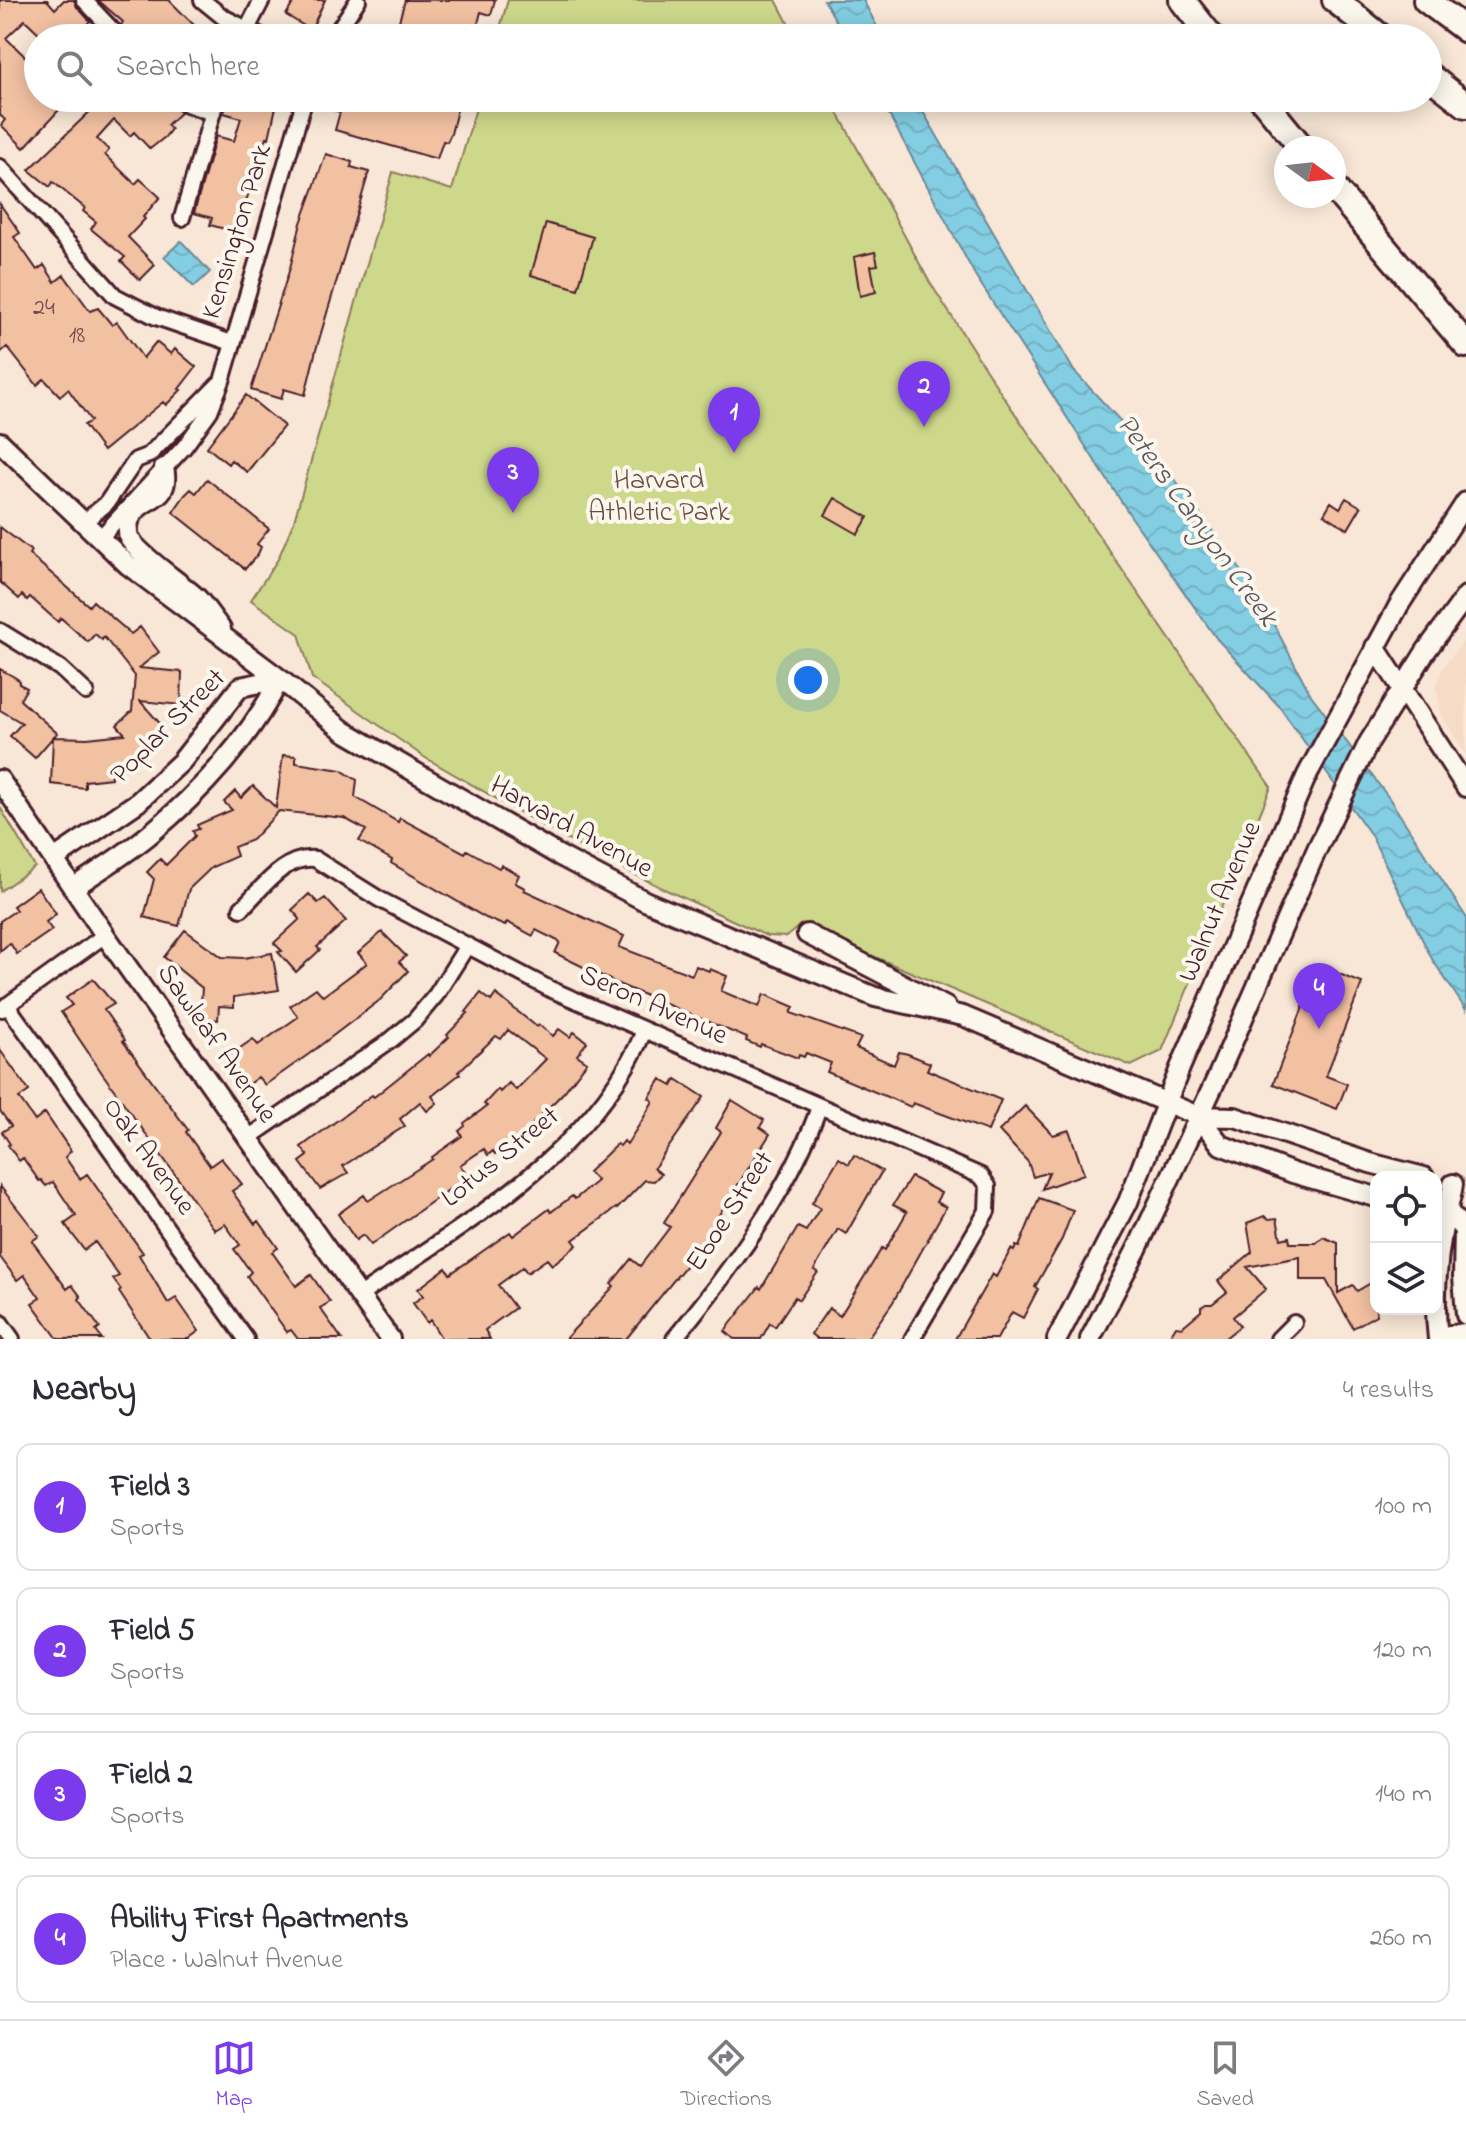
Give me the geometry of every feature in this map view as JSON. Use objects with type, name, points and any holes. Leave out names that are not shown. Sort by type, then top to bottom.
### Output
[{"type":"highway","points":[[1182,0],[1201,24]]},
{"type":"highway","points":[[1335,0],[1365,24]]},
{"type":"highway","points":[[1426,0],[1466,30]]},
{"type":"highway","points":[[1442,86],[1466,105]]},
{"type":"highway","points":[[1272,112],[1292,136]]},
{"type":"highway","points":[[1346,202],[1466,345]]},
{"type":"main road","name":"Harvard Avenue","points":[[0,442],[64,505],[85,521],[99,539],[152,584],[344,731],[560,856],[645,901],[875,997],[963,1016],[1198,1116],[1235,1117],[1401,1171]]},
{"type":"main road","points":[[164,468],[167,481],[162,492],[136,510],[128,522],[128,537],[198,600],[235,647]]},
{"type":"main road","name":"Walnut Avenue","points":[[1057,1339],[1128,1202],[1266,865],[1307,775],[1375,647],[1433,549],[1466,502]]},
{"type":"main road","points":[[1090,1339],[1137,1249],[1334,812],[1369,742],[1466,596]]},
{"type":"main road","points":[[1375,647],[1466,787]]},
{"type":"main road","name":"Poplar Street","points":[[54,859],[138,802],[182,761],[240,687],[280,679]]},
{"type":"main road","name":"Poplar Street","points":[[73,888],[149,835],[201,787],[266,707],[280,679]]},
{"type":"main road","name":"Sawleaf Avenue","points":[[0,780],[105,935],[390,1339]]},
{"type":"main road","points":[[807,934],[963,1016]]},
{"type":"main road","name":"Harvard Avenue","points":[[1198,1116],[1221,1145],[1293,1173],[1370,1195]]},
{"type":"main road","points":[[1452,1184],[1450,1212],[1442,1231],[1437,1288],[1438,1338],[1466,1336]]},
{"type":"main road","points":[[1450,1212],[1464,1230],[1466,1315]]},
{"type":"street","points":[[84,0],[107,24]]},
{"type":"street","points":[[202,0],[232,24]]},
{"type":"street","points":[[249,24],[262,0]]},
{"type":"street","points":[[342,24],[358,0]]},
{"type":"street","points":[[182,218],[213,112]]},
{"type":"street","name":"Kensington Park","points":[[99,539],[185,446],[210,411],[222,381],[301,112]]},
{"type":"street","points":[[0,167],[115,296],[156,317],[232,343]]},
{"type":"street","name":"Kensington Park","points":[[85,521],[106,504],[136,460],[149,455],[222,381]]},
{"type":"street","points":[[0,631],[60,668],[86,692]]},
{"type":"street","name":"Seron Avenue","points":[[241,909],[287,864],[304,857],[326,863],[379,899],[550,989],[981,1176],[988,1186],[987,1211],[912,1339]]},
{"type":"street","points":[[3,1008],[105,935]]},
{"type":"street","points":[[248,1138],[391,1040],[415,1020],[436,995],[467,946]]},
{"type":"street","name":"Oak Avenue","points":[[3,1008],[246,1339]]},
{"type":"street","name":"Lotus Street","points":[[359,1296],[551,1159],[614,1088],[644,1031]]},
{"type":"street","name":"Eboe Street","points":[[674,1339],[742,1250],[805,1145],[819,1107]]},
{"type":"street","points":[[0,1322],[12,1339]]},
{"type":"street","points":[[1278,1339],[1294,1323]]},
{"type":"shaded area","points":[[1466,638],[1466,755],[1442,716],[1436,688],[1442,669]]},
{"type":"green space","points":[[508,0],[776,0],[789,24],[501,24]]},
{"type":"green space","name":"Harvard Athletic Park","points":[[475,112],[838,112],[929,281],[1001,393],[1271,787],[1162,1051],[1131,1066],[800,925],[787,937],[767,936],[575,844],[424,757],[312,678],[299,634],[251,600],[278,559],[294,521],[393,172],[452,190]]},
{"type":"green space","points":[[0,807],[35,867],[0,891]]},
{"type":"water","points":[[824,0],[863,0],[876,24],[838,24]]},
{"type":"water","name":"Peters Canyon Creek","points":[[888,112],[923,112],[1074,371],[1176,481],[1256,591],[1311,695],[1389,798],[1466,917],[1466,1010],[1432,959],[1371,835],[1278,705],[1217,639],[1130,515],[975,275]]},
{"type":"water","points":[[181,241],[210,272],[194,287],[164,257]]},
{"type":"building","points":[[0,0],[47,0],[55,9],[64,0],[74,0],[90,21],[87,24],[29,24],[25,20],[6,38],[24,55],[24,112],[57,112],[24,148],[1,125],[5,120],[0,115]]},
{"type":"building","points":[[98,0],[169,0],[193,24],[122,24]]},
{"type":"building","points":[[295,0],[325,0],[314,24],[301,24],[286,15]]},
{"type":"building","points":[[405,0],[495,0],[491,15],[481,12],[478,24],[398,24]]},
{"type":"building","points":[[89,112],[181,112],[167,125],[171,129],[165,137],[150,149],[134,132],[130,136],[114,120],[97,139],[109,150],[105,155],[135,184],[140,179],[160,197],[128,237],[155,265],[140,280],[121,261],[125,257],[91,229],[96,222],[83,211],[85,208],[53,182],[50,187],[29,170]]},
{"type":"building","points":[[275,112],[269,138],[236,232],[210,225],[212,218],[194,213],[216,136],[234,141],[241,118],[224,113]]},
{"type":"building","points":[[340,112],[456,112],[451,134],[447,142],[443,141],[437,159],[335,130]]},
{"type":"building","points":[[326,154],[352,162],[351,167],[369,172],[305,395],[284,389],[281,399],[251,390],[301,223]]},
{"type":"building","points":[[0,204],[20,233],[14,237],[37,270],[44,265],[55,282],[64,275],[90,311],[98,308],[112,325],[117,322],[143,358],[156,342],[171,354],[175,349],[196,367],[181,390],[166,405],[163,402],[103,451],[84,425],[91,421],[68,389],[60,396],[44,379],[37,385],[7,347],[0,353]]},
{"type":"building","points":[[546,223],[593,237],[578,289],[531,275]]},
{"type":"building","points":[[875,252],[878,265],[871,266],[876,292],[860,296],[854,257]]},
{"type":"building","points":[[246,395],[284,426],[247,472],[231,460],[228,464],[207,447]]},
{"type":"building","points":[[207,479],[269,529],[257,544],[261,547],[258,554],[245,569],[173,512],[191,489],[196,493]]},
{"type":"building","points":[[835,498],[868,517],[858,534],[825,515]]},
{"type":"building","points":[[1346,498],[1361,507],[1348,529],[1324,514],[1331,502],[1340,508]]},
{"type":"building","points":[[0,527],[31,551],[29,554],[89,606],[93,601],[131,634],[140,627],[159,652],[139,668],[182,672],[181,705],[140,701],[164,728],[133,756],[134,768],[110,770],[111,778],[85,781],[85,788],[51,784],[53,737],[35,758],[10,736],[22,723],[0,710],[0,669],[27,688],[20,700],[57,733],[54,737],[125,734],[117,725],[132,711],[135,676],[104,637],[102,640],[95,634],[88,642],[61,618],[58,622],[30,597],[27,600],[22,595],[19,599],[0,582]]},
{"type":"building","points":[[283,755],[296,756],[296,763],[341,770],[357,780],[355,797],[398,822],[400,818],[465,853],[467,850],[519,875],[515,883],[524,890],[624,936],[619,947],[692,975],[696,966],[710,969],[727,976],[721,991],[759,1007],[764,994],[794,1007],[791,1013],[861,1038],[856,1048],[894,1065],[899,1052],[908,1054],[930,1063],[927,1070],[1001,1100],[988,1131],[913,1103],[911,1107],[827,1072],[831,1063],[806,1053],[798,1058],[761,1044],[760,1047],[746,1041],[747,1038],[618,984],[555,953],[560,942],[536,930],[533,936],[507,922],[505,926],[486,918],[391,863],[392,860],[359,841],[366,830],[344,818],[279,811],[252,840],[234,847],[237,856],[212,867],[189,889],[179,926],[144,917],[154,879],[147,872],[160,859],[166,865],[195,836],[193,831],[199,829],[197,825],[232,810],[224,802],[235,791],[241,798],[253,786],[276,808]]},
{"type":"building","points":[[38,888],[56,914],[46,922],[52,930],[17,954],[10,943],[0,951],[0,921],[16,910],[13,906]]},
{"type":"building","points":[[309,894],[318,903],[325,898],[346,921],[317,947],[320,950],[296,972],[274,943],[300,919],[292,910]]},
{"type":"building","points":[[185,930],[222,957],[244,958],[272,953],[279,990],[234,997],[234,1007],[219,1006],[218,1020],[200,1018],[202,988],[164,957]]},
{"type":"building","points":[[382,932],[406,956],[399,962],[408,971],[380,1000],[309,1054],[265,1085],[258,1077],[247,1085],[227,1057],[253,1039],[258,1045],[298,1017],[290,1006],[316,988],[323,996],[367,963],[358,953]]},
{"type":"building","points":[[1319,966],[1362,983],[1326,1076],[1347,1084],[1337,1109],[1273,1084]]},
{"type":"building","points":[[93,979],[114,1004],[104,1010],[123,1041],[188,1130],[186,1132],[210,1166],[221,1158],[242,1184],[232,1191],[255,1224],[259,1221],[278,1248],[272,1252],[296,1286],[311,1275],[330,1302],[320,1308],[342,1339],[298,1339],[291,1330],[287,1332],[247,1276],[251,1272],[234,1249],[240,1245],[225,1224],[215,1230],[102,1073],[61,1012],[72,1005],[66,998]]},
{"type":"building","points":[[481,993],[491,1001],[496,994],[553,1036],[559,1029],[570,1037],[574,1032],[587,1042],[577,1055],[587,1062],[564,1092],[523,1134],[495,1154],[493,1151],[488,1155],[484,1149],[460,1165],[468,1176],[371,1245],[363,1235],[356,1240],[338,1214],[364,1195],[368,1201],[433,1159],[462,1136],[459,1131],[465,1126],[464,1123],[487,1106],[484,1104],[498,1089],[500,1092],[509,1083],[516,1090],[546,1059],[508,1030],[501,1039],[496,1036],[458,1072],[460,1074],[432,1096],[437,1103],[427,1111],[420,1102],[400,1119],[405,1126],[343,1166],[348,1173],[320,1189],[300,1162],[308,1156],[301,1147],[429,1056],[449,1037],[447,1035],[468,1013]]},
{"type":"building","points":[[0,1050],[29,1091],[19,1098],[35,1121],[45,1113],[71,1151],[65,1157],[80,1179],[87,1174],[143,1253],[139,1255],[168,1303],[176,1298],[199,1331],[188,1339],[150,1339],[119,1292],[121,1290],[113,1279],[119,1276],[95,1242],[84,1250],[65,1224],[76,1216],[53,1182],[46,1186],[39,1181],[23,1158],[19,1161],[8,1145],[2,1132],[11,1126],[0,1111]]},
{"type":"building","points":[[661,1079],[672,1086],[676,1079],[704,1097],[654,1168],[661,1174],[654,1181],[645,1180],[617,1209],[573,1240],[577,1245],[552,1265],[547,1259],[527,1273],[523,1267],[498,1285],[515,1308],[485,1330],[490,1339],[442,1339],[430,1320],[427,1323],[413,1303],[423,1296],[418,1289],[446,1268],[450,1274],[510,1232],[513,1236],[549,1209],[551,1212],[572,1196],[575,1199],[597,1181],[588,1172],[617,1144],[620,1146],[624,1141],[627,1144],[653,1101],[649,1098]]},
{"type":"building","points":[[732,1100],[764,1120],[760,1127],[770,1134],[691,1259],[626,1339],[565,1339],[614,1286],[611,1284],[631,1259],[640,1266],[670,1227],[664,1223],[721,1132],[716,1128]]},
{"type":"building","points":[[1025,1106],[1053,1135],[1069,1130],[1084,1174],[1042,1189],[1049,1172],[1033,1177],[1028,1162],[999,1131]]},
{"type":"building","points":[[854,1155],[882,1171],[846,1234],[838,1229],[814,1270],[818,1272],[799,1300],[795,1297],[775,1327],[770,1323],[761,1339],[734,1339],[725,1331],[759,1287],[761,1289],[798,1227],[806,1231],[820,1208],[812,1203],[839,1158],[849,1164]]},
{"type":"building","points":[[911,1177],[941,1193],[936,1202],[946,1207],[893,1302],[867,1339],[817,1339],[811,1334],[829,1308],[840,1316],[882,1248],[885,1250],[907,1212],[893,1205]]},
{"type":"building","points":[[0,1186],[39,1236],[32,1241],[67,1289],[72,1285],[81,1297],[79,1299],[100,1328],[96,1331],[102,1339],[58,1339],[32,1303],[40,1298],[24,1275],[17,1280],[0,1257]]},
{"type":"building","points":[[1039,1198],[1073,1210],[1023,1318],[1012,1312],[997,1339],[955,1339],[992,1274],[996,1277],[1011,1249],[1014,1251],[1016,1246],[1019,1247]]},
{"type":"building","points":[[1265,1216],[1277,1218],[1281,1239],[1289,1237],[1290,1243],[1316,1243],[1323,1237],[1338,1243],[1338,1293],[1353,1285],[1357,1291],[1370,1283],[1370,1315],[1376,1315],[1353,1328],[1326,1280],[1300,1280],[1300,1257],[1247,1267],[1266,1289],[1233,1317],[1240,1326],[1224,1339],[1168,1339],[1176,1326],[1182,1327],[1201,1311],[1201,1307],[1212,1304],[1227,1292],[1218,1281],[1252,1252],[1247,1223]]},
{"type":"place","name":"Field 5","points":[[924,427]]},
{"type":"place","name":"Field 3","points":[[734,453]]},
{"type":"place","name":"Field 2","points":[[513,513]]},
{"type":"place","name":"Ability First Apartments","points":[[1319,1029]]}]
